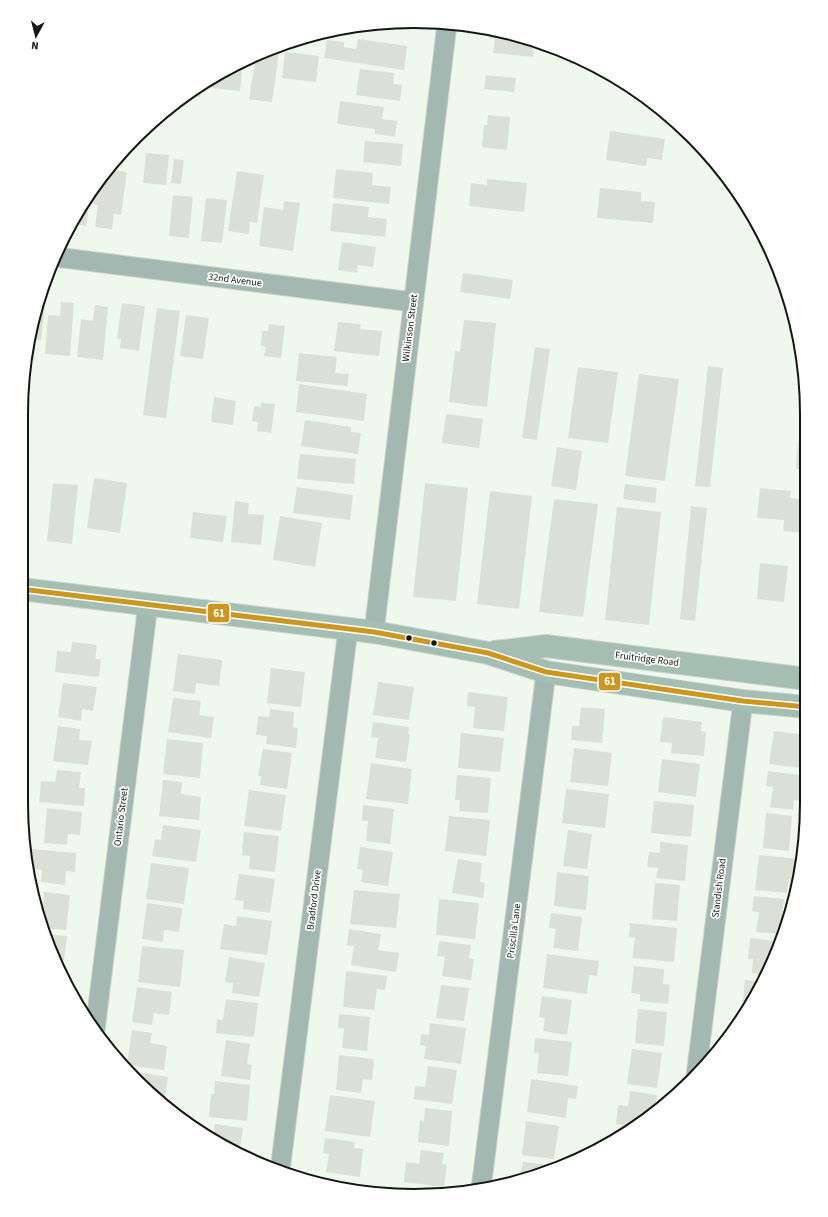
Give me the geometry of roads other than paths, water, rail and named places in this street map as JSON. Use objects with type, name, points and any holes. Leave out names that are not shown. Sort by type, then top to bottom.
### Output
[{"type":"main road","name":"Fruitridge Road","points":[[28,590],[374,632],[488,653],[546,672],[743,701],[800,706]]},
{"type":"main road","name":"Fruitridge Road","points":[[488,653],[546,646],[800,678]]},
{"type":"street","name":"Wilkinson Street","points":[[374,632],[446,30]]},
{"type":"street","name":"32nd Avenue","points":[[61,258],[413,302]]},
{"type":"street","name":"Ontario Street","points":[[96,1021],[148,604]]},
{"type":"street","name":"Bradford Drive","points":[[281,1166],[348,629]]},
{"type":"street","name":"Priscilla Lane","points":[[482,1183],[546,672]]},
{"type":"street","name":"Standish Road","points":[[697,1065],[743,701]]}]
